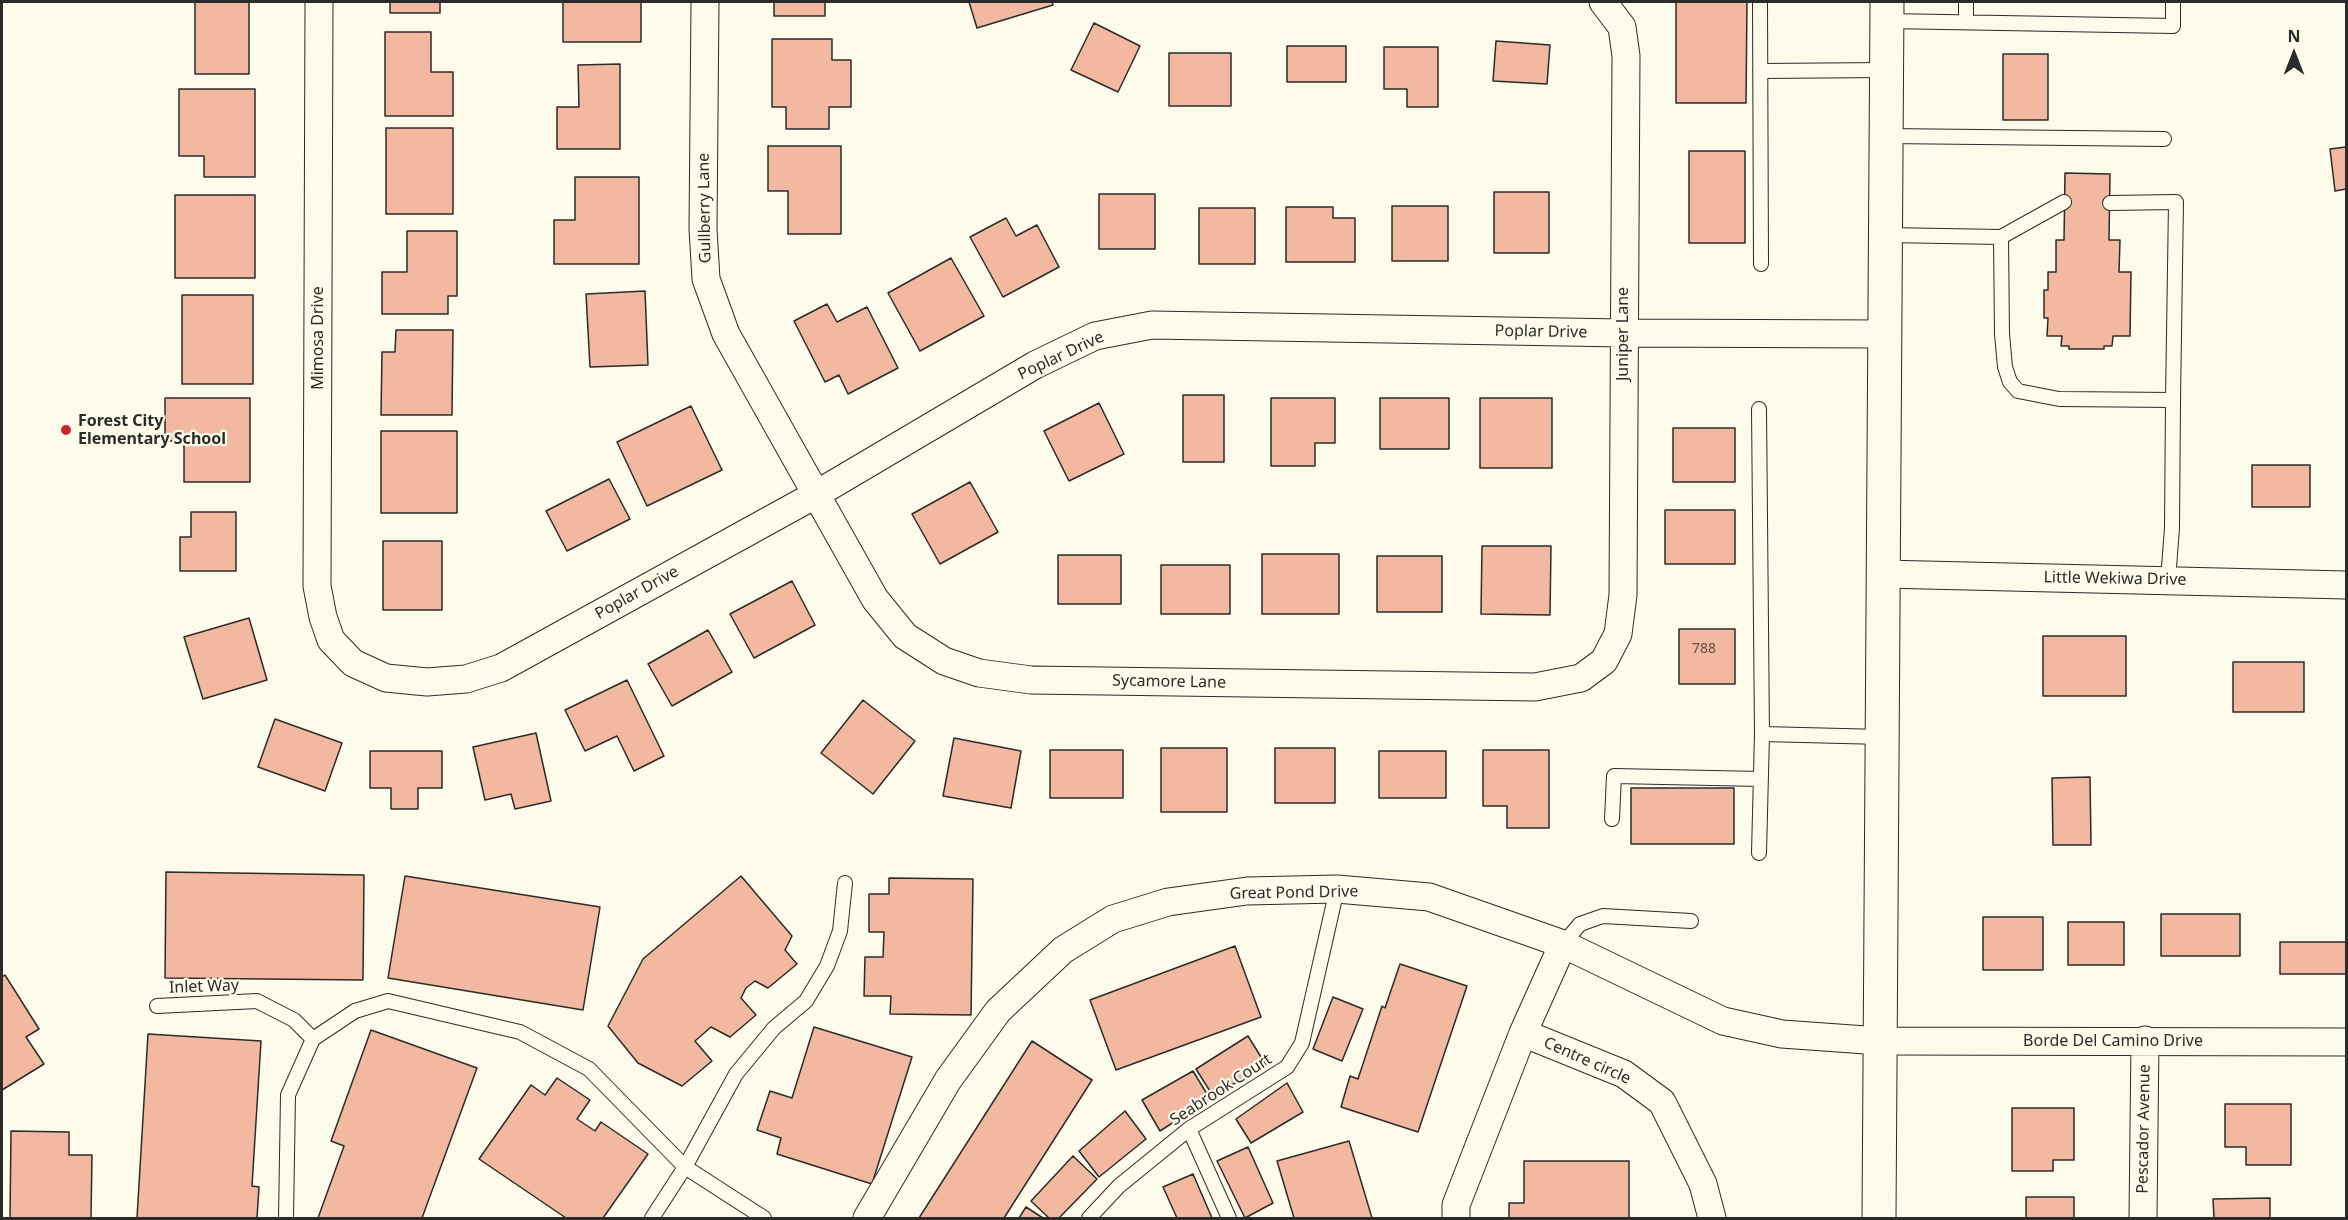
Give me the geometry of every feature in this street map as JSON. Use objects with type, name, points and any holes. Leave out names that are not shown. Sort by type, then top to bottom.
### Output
[{"type":"main road","points":[[1879,1218],[1887,11]]},
{"type":"street","name":"Mimosa Drive","points":[[319,2],[317,586],[322,617],[331,640],[353,663]]},
{"type":"street","name":"Gullberry Lane","points":[[705,2],[703,229],[706,279],[726,334],[815,495]]},
{"type":"street","name":"Juniper Lane","points":[[1604,660],[1618,634],[1623,596],[1626,56],[1622,27],[1606,5]]},
{"type":"street","name":"Poplar Drive","points":[[353,663],[386,678],[426,682],[466,679],[501,668],[815,495],[1035,364],[1095,336],[1152,325],[1623,333],[1885,334]]},
{"type":"street","name":"Sycamore Lane","points":[[815,495],[875,599],[905,636],[944,660],[979,673],[1031,680],[1535,687],[1581,678],[1604,660]]},
{"type":"street","name":"Little Wekiwa Drive","points":[[1883,574],[2346,585]]},
{"type":"street","name":"Great Pond Drive","points":[[867,1218],[948,1080],[998,1011],[1063,950],[1113,919],[1168,902],[1247,891],[1337,889],[1429,897],[1563,944],[1723,1021],[1782,1034],[1880,1041]]},
{"type":"street","name":"Centre circle","points":[[1456,1218],[1456,1205],[1523,1033],[1563,944]]},
{"type":"street","name":"Centre circle","points":[[1523,1033],[1624,1074],[1662,1102],[1702,1184],[1712,1218]]},
{"type":"street","name":"Pescador Avenue","points":[[2143,1218],[2145,1040]]},
{"type":"street","name":"Borde Del Camino Drive","points":[[1880,1041],[2346,1042]]},
{"type":"lane","points":[[1760,2],[1761,264]]},
{"type":"lane","points":[[1966,2],[1966,22]]},
{"type":"lane","points":[[1887,11],[1966,22],[2173,26],[2173,2]]},
{"type":"lane","points":[[1760,71],[1887,70]]},
{"type":"lane","points":[[1886,136],[2164,139]]},
{"type":"lane","points":[[1886,236],[2001,237],[2064,202]]},
{"type":"lane","points":[[2109,203],[2176,202],[2172,528],[2168,580]]},
{"type":"lane","points":[[2001,237],[2002,334],[2005,368],[2010,382],[2018,391],[2059,399],[2173,400]]},
{"type":"lane","points":[[1759,853],[1762,734],[1760,409]]},
{"type":"lane","points":[[1762,734],[1883,737]]},
{"type":"lane","points":[[1612,819],[1614,776],[1761,779]]},
{"type":"lane","points":[[652,1218],[685,1167],[736,1074],[774,1028],[806,1001],[827,966],[840,931],[845,883]]},
{"type":"lane","name":"Seabrook Court","points":[[1089,1218],[1119,1185],[1190,1129],[1287,1067],[1302,1043],[1337,889]]},
{"type":"lane","points":[[1563,944],[1580,924],[1603,916],[1691,921]]},
{"type":"lane","name":"Inlet Way","points":[[156,1005],[257,1001],[294,1020],[313,1038]]},
{"type":"lane","points":[[286,1218],[288,1095],[313,1038],[355,1011],[388,1001],[520,1032],[589,1069],[685,1167],[764,1218]]},
{"type":"lane","points":[[1190,1129],[1229,1218]]},
{"type":"building","points":[[195,2],[249,2],[249,74],[195,74]]},
{"type":"building","points":[[390,2],[440,2],[440,13],[390,13]]},
{"type":"building","points":[[563,2],[641,2],[641,42],[563,42]]},
{"type":"building","points":[[774,2],[825,2],[825,16],[774,16]]},
{"type":"building","points":[[969,2],[1052,2],[1053,5],[977,28]]},
{"type":"building","points":[[1676,2],[1747,2],[1746,103],[1676,103]]},
{"type":"building","points":[[1094,23],[1140,46],[1118,92],[1071,70]]},
{"type":"building","points":[[385,32],[431,32],[431,72],[453,72],[453,116],[385,116]]},
{"type":"building","points":[[772,39],[832,39],[832,60],[851,60],[851,107],[829,107],[829,129],[786,129],[786,107],[772,107]]},
{"type":"building","points":[[1496,41],[1550,45],[1547,84],[1493,81]]},
{"type":"building","points":[[1287,46],[1346,46],[1346,82],[1287,82]]},
{"type":"building","points":[[1384,47],[1438,47],[1438,107],[1407,107],[1407,89],[1384,89]]},
{"type":"building","points":[[1169,53],[1231,53],[1231,106],[1169,106]]},
{"type":"building","points":[[2003,54],[2048,54],[2048,120],[2003,120]]},
{"type":"building","points":[[620,64],[620,149],[557,149],[557,107],[579,107],[578,65]]},
{"type":"building","points":[[179,89],[255,89],[255,177],[204,177],[204,156],[179,156]]},
{"type":"building","points":[[386,128],[453,128],[453,214],[386,214]]},
{"type":"building","points":[[768,146],[841,146],[841,234],[788,234],[788,191],[768,191]]},
{"type":"building","points":[[2346,147],[2346,189],[2335,191],[2330,149]]},
{"type":"building","points":[[1689,151],[1745,151],[1745,243],[1689,243]]},
{"type":"building","points":[[2065,173],[2110,174],[2109,240],[2120,240],[2119,272],[2131,272],[2130,336],[2113,336],[2112,346],[2104,346],[2104,349],[2069,349],[2069,346],[2061,346],[2062,336],[2047,336],[2048,318],[2044,318],[2044,290],[2048,290],[2048,272],[2056,272],[2056,240],[2064,240]]},
{"type":"building","points":[[575,177],[639,177],[639,264],[554,264],[554,220],[575,220]]},
{"type":"building","points":[[1494,192],[1549,192],[1549,253],[1494,253]]},
{"type":"building","points":[[1099,194],[1155,194],[1155,249],[1099,249]]},
{"type":"building","points":[[175,195],[255,195],[255,278],[175,278]]},
{"type":"building","points":[[1392,206],[1448,206],[1448,261],[1392,261]]},
{"type":"building","points":[[1286,207],[1333,207],[1333,218],[1355,218],[1355,262],[1286,262]]},
{"type":"building","points":[[1199,208],[1255,208],[1255,264],[1199,264]]},
{"type":"building","points":[[1006,218],[1016,236],[1037,225],[1059,267],[1003,297],[970,237]]},
{"type":"building","points":[[407,231],[457,231],[457,296],[448,296],[448,314],[382,314],[382,272],[407,272]]},
{"type":"building","points":[[951,258],[984,316],[920,351],[888,293]]},
{"type":"building","points":[[645,291],[648,365],[590,367],[586,294]]},
{"type":"building","points":[[182,295],[253,295],[253,384],[182,384]]},
{"type":"building","points":[[827,304],[837,322],[867,307],[898,368],[848,394],[839,375],[825,382],[794,321]]},
{"type":"building","points":[[396,330],[453,330],[452,415],[381,415],[382,352],[395,352]]},
{"type":"building","points":[[1183,395],[1224,395],[1224,462],[1183,462]]},
{"type":"building","points":[[165,398],[250,398],[250,482],[184,482],[184,441],[165,441]]},
{"type":"building","points":[[1271,398],[1335,398],[1335,443],[1315,443],[1315,466],[1271,466]]},
{"type":"building","points":[[1380,398],[1449,398],[1449,449],[1380,449]]},
{"type":"building","points":[[1480,398],[1552,398],[1552,468],[1480,468]]},
{"type":"building","points":[[1099,403],[1124,454],[1069,481],[1044,431]]},
{"type":"building","points":[[691,406],[722,470],[647,506],[617,442]]},
{"type":"building","points":[[1673,428],[1735,428],[1735,482],[1673,482]]},
{"type":"building","points":[[381,431],[457,431],[457,513],[381,513]]},
{"type":"building","points":[[2252,465],[2310,465],[2310,507],[2252,507]]},
{"type":"building","points":[[609,479],[630,519],[567,551],[546,511]]},
{"type":"building","points":[[970,482],[998,532],[940,564],[912,514]]},
{"type":"building","points":[[1665,510],[1735,510],[1735,564],[1665,564]]},
{"type":"building","points":[[191,512],[236,512],[236,571],[180,571],[180,537],[191,537]]},
{"type":"building","points":[[383,541],[442,541],[442,610],[383,610]]},
{"type":"building","points":[[1482,546],[1551,546],[1550,615],[1481,614]]},
{"type":"building","points":[[1262,554],[1339,554],[1339,614],[1262,614]]},
{"type":"building","points":[[1058,555],[1121,555],[1121,604],[1058,604]]},
{"type":"building","points":[[1377,556],[1442,556],[1442,612],[1377,612]]},
{"type":"building","points":[[1161,565],[1230,565],[1230,614],[1161,614]]},
{"type":"building","points":[[792,581],[815,625],[754,658],[730,614]]},
{"type":"building","points":[[249,618],[267,680],[203,699],[184,637]]},
{"type":"building","points":[[1679,629],[1735,629],[1735,684],[1679,684]]},
{"type":"building","points":[[708,630],[732,672],[672,706],[648,664]]},
{"type":"building","points":[[2043,636],[2126,636],[2126,696],[2043,696]]},
{"type":"building","points":[[2233,662],[2304,662],[2304,712],[2233,712]]},
{"type":"building","points":[[627,680],[664,756],[634,771],[617,736],[585,751],[565,710]]},
{"type":"building","points":[[863,700],[915,741],[873,794],[821,753]]},
{"type":"building","points":[[275,719],[342,743],[325,791],[258,767]]},
{"type":"building","points":[[536,733],[551,801],[515,809],[511,794],[485,800],[473,747]]},
{"type":"building","points":[[954,738],[1021,751],[1011,808],[943,796]]},
{"type":"building","points":[[1161,748],[1227,748],[1227,812],[1161,812]]},
{"type":"building","points":[[1275,748],[1335,748],[1335,803],[1275,803]]},
{"type":"building","points":[[1050,750],[1123,750],[1123,798],[1050,798]]},
{"type":"building","points":[[1483,750],[1549,750],[1549,828],[1507,828],[1507,806],[1483,806]]},
{"type":"building","points":[[370,751],[442,751],[442,788],[418,788],[418,809],[391,809],[391,788],[370,788]]},
{"type":"building","points":[[1379,751],[1446,751],[1446,798],[1379,798]]},
{"type":"building","points":[[2090,777],[2091,845],[2053,845],[2052,778]]},
{"type":"building","points":[[1631,788],[1734,788],[1734,844],[1631,844]]},
{"type":"building","points":[[166,872],[364,875],[363,980],[165,978]]},
{"type":"building","points":[[405,876],[600,907],[583,1010],[388,978]]},
{"type":"building","points":[[741,876],[792,936],[785,950],[797,964],[768,988],[755,981],[746,988],[741,998],[756,1015],[730,1037],[711,1027],[695,1041],[712,1061],[682,1086],[638,1063],[608,1026],[643,959]]},
{"type":"building","points":[[889,878],[973,879],[971,1015],[890,1014],[891,996],[864,996],[865,957],[883,957],[884,932],[869,932],[869,894],[889,894]]},
{"type":"building","points":[[2161,914],[2240,914],[2240,956],[2161,956]]},
{"type":"building","points":[[1983,917],[2043,917],[2043,970],[1983,970]]},
{"type":"building","points":[[2068,922],[2124,922],[2124,965],[2068,965]]},
{"type":"building","points":[[2280,942],[2346,942],[2346,974],[2280,974]]},
{"type":"building","points":[[1235,946],[1261,1017],[1116,1070],[1090,1000]]},
{"type":"building","points":[[1400,964],[1467,986],[1418,1132],[1341,1107],[1350,1076],[1358,1079],[1382,1006],[1385,1008]]},
{"type":"building","points":[[5,975],[39,1029],[26,1037],[44,1064],[2,1090],[2,977]]},
{"type":"building","points":[[1333,997],[1363,1009],[1342,1061],[1313,1049]]},
{"type":"building","points":[[814,1027],[912,1057],[872,1184],[777,1154],[781,1138],[757,1130],[770,1091],[792,1098]]},
{"type":"building","points":[[371,1030],[477,1068],[422,1218],[318,1218],[344,1146],[331,1141]]},
{"type":"building","points":[[148,1034],[261,1041],[252,1186],[259,1187],[257,1218],[137,1218]]},
{"type":"building","points":[[1248,1036],[1266,1065],[1213,1096],[1196,1069]]},
{"type":"building","points":[[1032,1041],[1092,1080],[1004,1218],[919,1218]]},
{"type":"building","points":[[1193,1071],[1210,1099],[1160,1131],[1142,1100]]},
{"type":"building","points":[[557,1078],[590,1100],[577,1119],[595,1131],[601,1122],[648,1154],[603,1218],[566,1218],[479,1159],[531,1085],[545,1095]]},
{"type":"building","points":[[1287,1083],[1303,1112],[1251,1143],[1236,1119]]},
{"type":"building","points":[[2225,1104],[2291,1104],[2291,1165],[2246,1165],[2246,1147],[2225,1147]]},
{"type":"building","points":[[2012,1108],[2074,1108],[2074,1160],[2053,1160],[2053,1171],[2012,1171]]},
{"type":"building","points":[[1125,1111],[1146,1139],[1099,1177],[1079,1151]]},
{"type":"building","points":[[11,1131],[69,1132],[69,1155],[92,1155],[91,1218],[10,1218]]},
{"type":"building","points":[[1349,1141],[1372,1218],[1294,1218],[1277,1161]]},
{"type":"building","points":[[1248,1147],[1273,1203],[1245,1218],[1217,1161]]},
{"type":"building","points":[[1073,1156],[1097,1179],[1059,1218],[1049,1218],[1031,1201]]},
{"type":"building","points":[[1524,1161],[1629,1161],[1629,1218],[1509,1218],[1509,1203],[1524,1203]]},
{"type":"building","points":[[1193,1174],[1212,1218],[1177,1218],[1163,1187]]},
{"type":"building","points":[[2026,1197],[2074,1197],[2074,1218],[2026,1218]]},
{"type":"building","points":[[2270,1198],[2270,1218],[2214,1218],[2213,1199]]},
{"type":"building","points":[[1026,1207],[1043,1218],[1019,1218]]},
{"type":"place","name":"Forest City Elementary School","points":[[66,430]]}]
